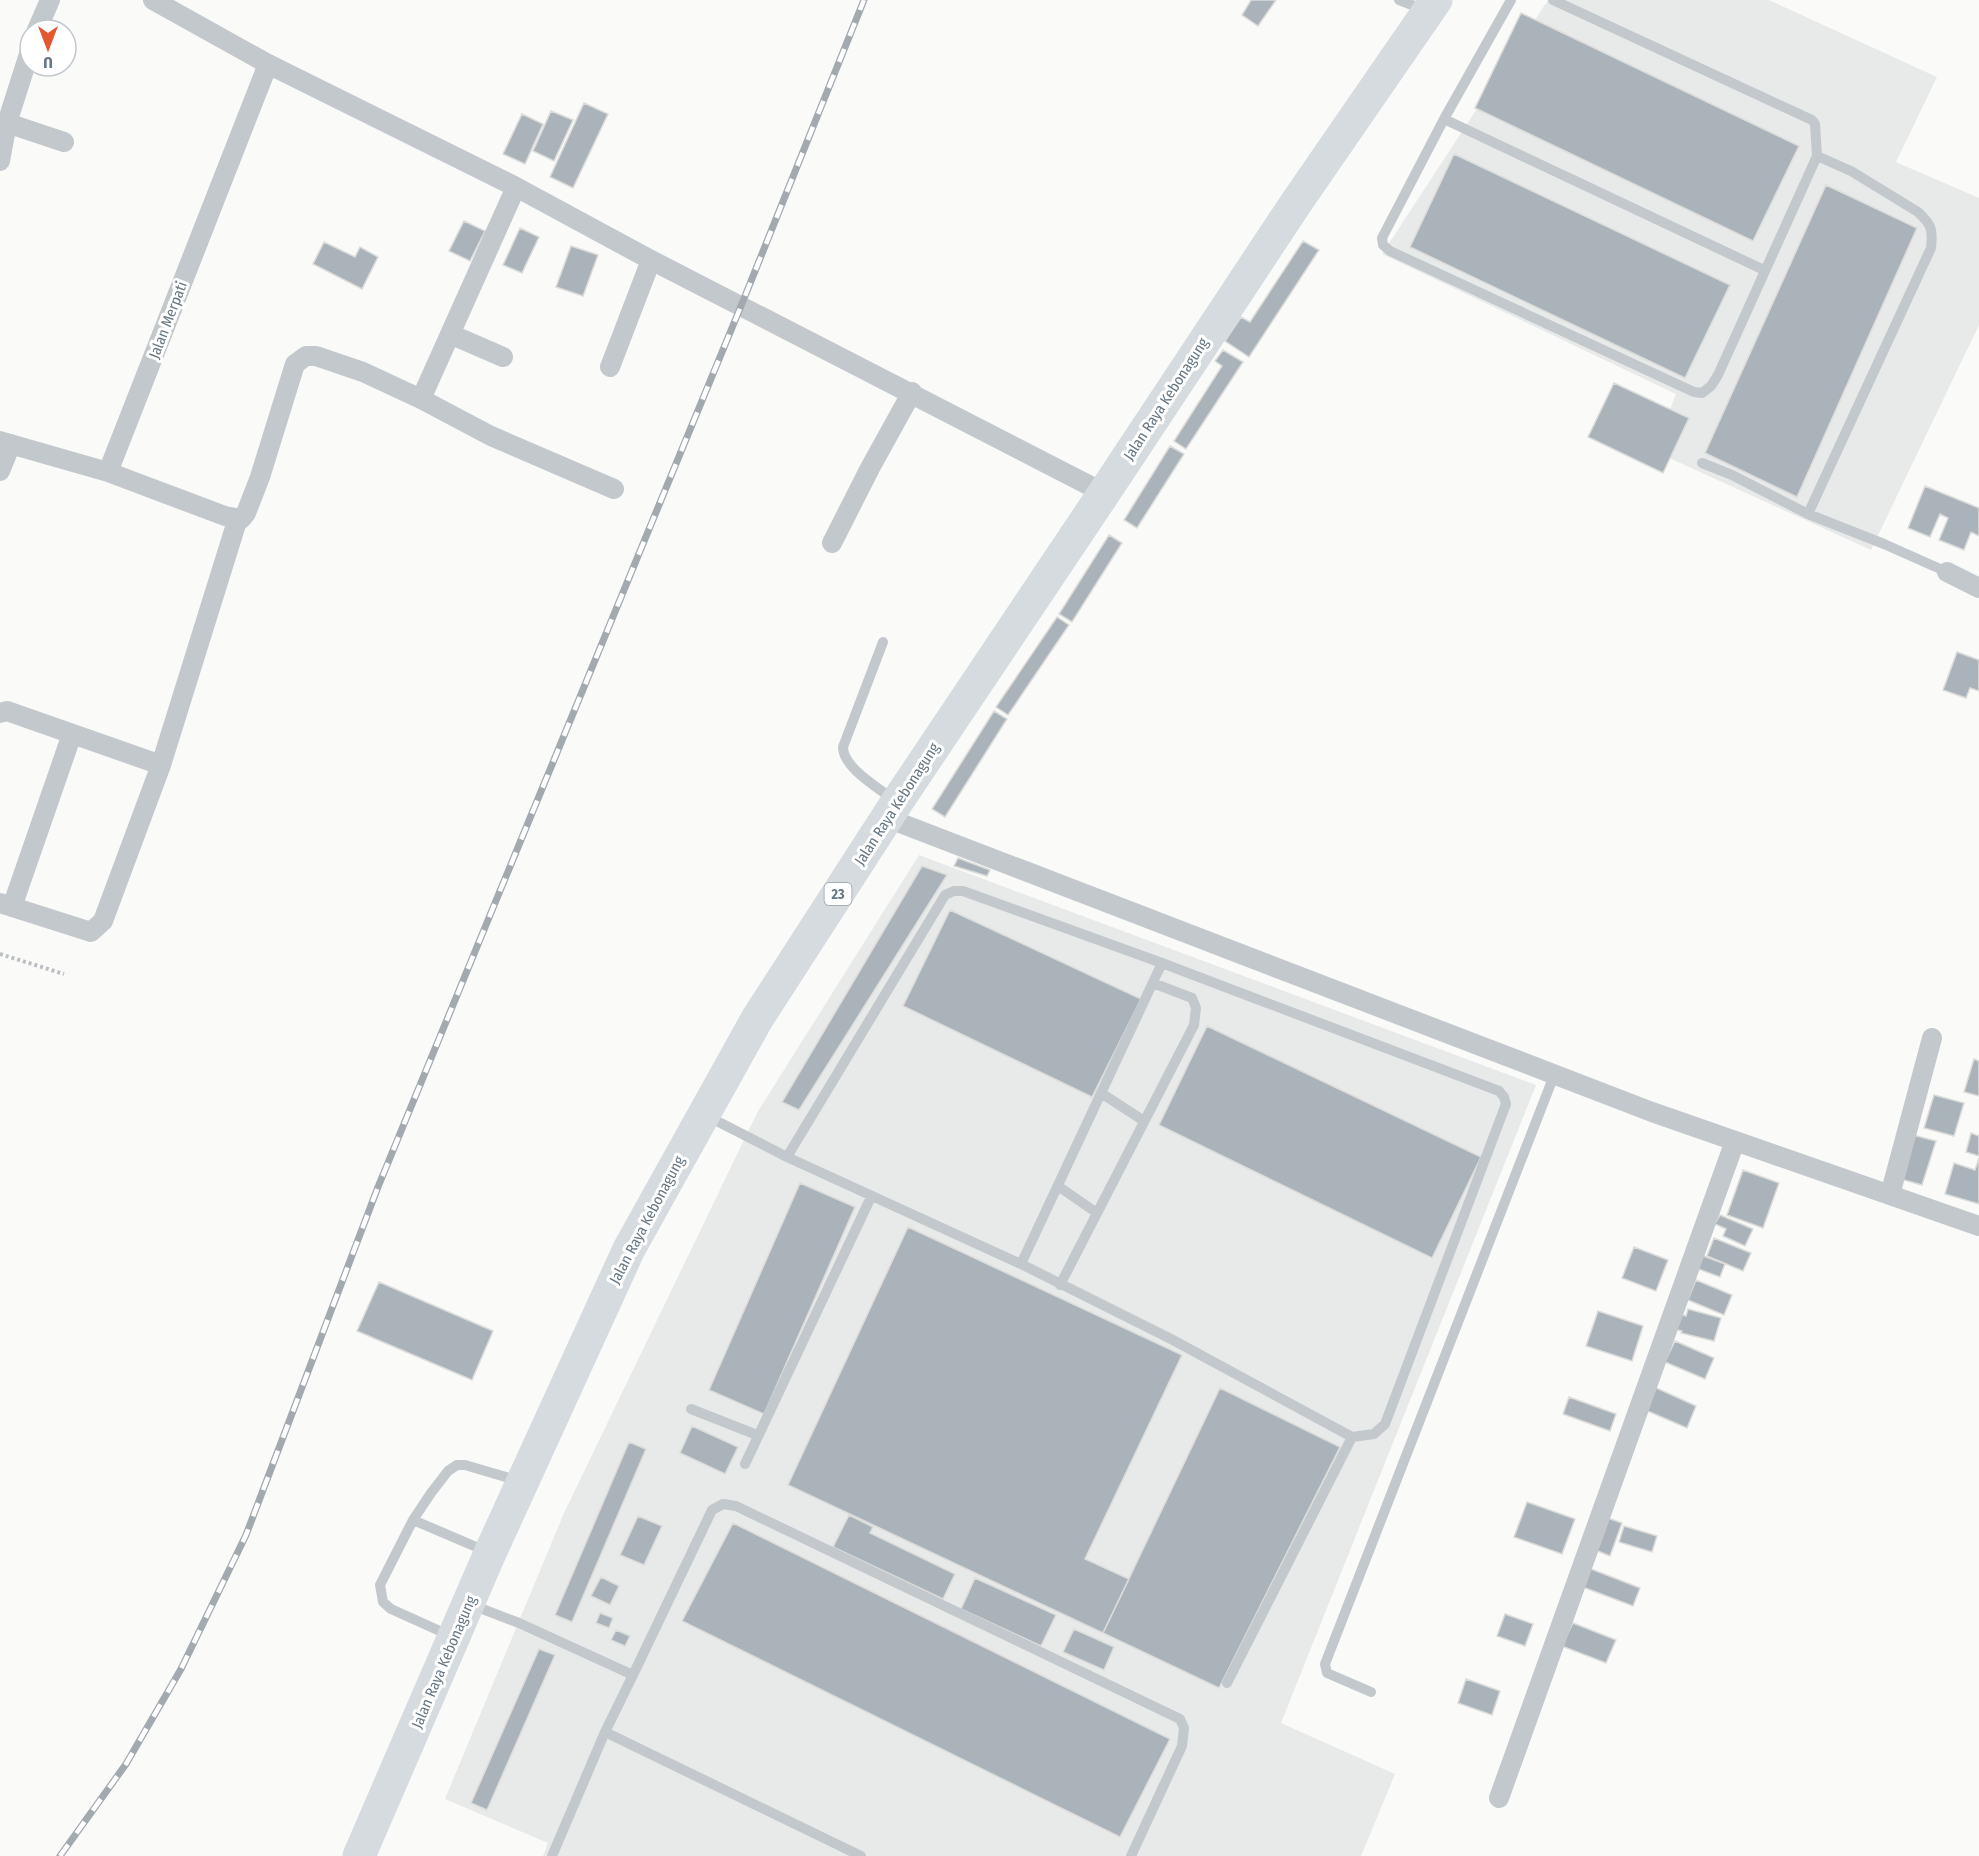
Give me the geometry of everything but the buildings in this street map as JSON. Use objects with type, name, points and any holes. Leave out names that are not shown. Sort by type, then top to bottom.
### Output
[{"type":"highway","name":"Jalan Raya Kebonagung","points":[[359,1856],[490,1553],[629,1250],[757,1019],[892,810],[1296,202],[1421,4]]},
{"type":"street","points":[[42,18],[50,0]]},
{"type":"street","points":[[153,0],[268,64],[516,187],[651,260],[912,392],[1104,493]]},
{"type":"street","name":"Jalan Merpati","points":[[108,472],[268,64]]},
{"type":"street","points":[[0,161],[7,123],[21,78]]},
{"type":"street","points":[[7,123],[64,142]]},
{"type":"street","points":[[421,399],[516,187]]},
{"type":"street","points":[[610,367],[651,260]]},
{"type":"street","points":[[450,334],[504,357]]},
{"type":"street","points":[[0,471],[5,443],[108,472],[225,516],[244,517],[254,494],[295,363],[306,356],[316,356],[363,372],[491,436],[614,489]]},
{"type":"street","points":[[832,543],[912,392]]},
{"type":"street","points":[[72,734],[6,905],[91,932],[103,921],[161,765],[238,518]]},
{"type":"street","points":[[1947,572],[1979,588]]},
{"type":"street","points":[[0,713],[7,711],[161,765]]},
{"type":"street","points":[[892,810],[1652,1112],[1979,1226]]},
{"type":"street","points":[[1890,1194],[1932,1038]]},
{"type":"street","points":[[1500,1798],[1735,1141]]},
{"type":"lane","points":[[1511,0],[1444,119],[1382,238],[1383,245],[1699,393],[1706,391],[1718,375],[1817,156],[1815,124],[1812,120],[1553,0]]},
{"type":"lane","points":[[1444,119],[1764,270]]},
{"type":"lane","points":[[1808,514],[1931,248],[1932,232],[1928,221],[1918,212],[1851,171],[1817,156]]},
{"type":"lane","points":[[1702,463],[1732,475],[1808,514],[1947,572]]},
{"type":"lane","points":[[883,642],[843,752],[850,766],[892,810]]},
{"type":"lane","points":[[703,1114],[787,1157],[871,1197],[1021,1264],[1171,1339],[1352,1437],[1374,1434],[1385,1424],[1506,1104],[1499,1091],[1162,963],[963,891],[954,891],[945,895],[787,1157]]},
{"type":"lane","points":[[1021,1264],[1162,963]]},
{"type":"lane","points":[[1060,1285],[1194,1024],[1196,1008],[1192,998],[1153,983]]},
{"type":"lane","points":[[1371,1692],[1327,1673],[1325,1664],[1555,1073]]},
{"type":"lane","points":[[1101,1093],[1144,1121]]},
{"type":"lane","points":[[1058,1186],[1097,1213]]},
{"type":"lane","points":[[745,1464],[871,1197]]},
{"type":"lane","points":[[691,1409],[757,1435]]},
{"type":"lane","points":[[1227,1683],[1352,1437]]},
{"type":"lane","points":[[454,1637],[391,1609],[383,1602],[380,1585],[413,1520],[448,1471],[457,1465],[465,1465],[522,1482]]},
{"type":"lane","points":[[552,1856],[605,1732],[712,1510],[723,1504],[736,1506],[1180,1719],[1184,1728],[1182,1746],[1131,1856]]},
{"type":"lane","points":[[413,1520],[490,1553]]},
{"type":"lane","points":[[469,1604],[519,1623],[633,1675]]},
{"type":"lane","points":[[605,1732],[861,1856]]},
{"type":"path","points":[[0,954],[64,974]]},
{"type":"shaded area","points":[[1548,0],[1769,0],[1937,77],[1896,162],[1979,198],[1979,325],[1871,550],[1654,451],[1676,394],[1382,254]]},
{"type":"shaded area","points":[[919,855],[1536,1085],[1281,1723],[1395,1774],[1361,1856],[543,1856],[548,1843],[445,1799],[564,1513],[757,1113]]},
{"type":"railway","points":[[60,1856],[126,1764],[181,1669],[246,1535],[378,1187],[741,306],[864,0]]}]
